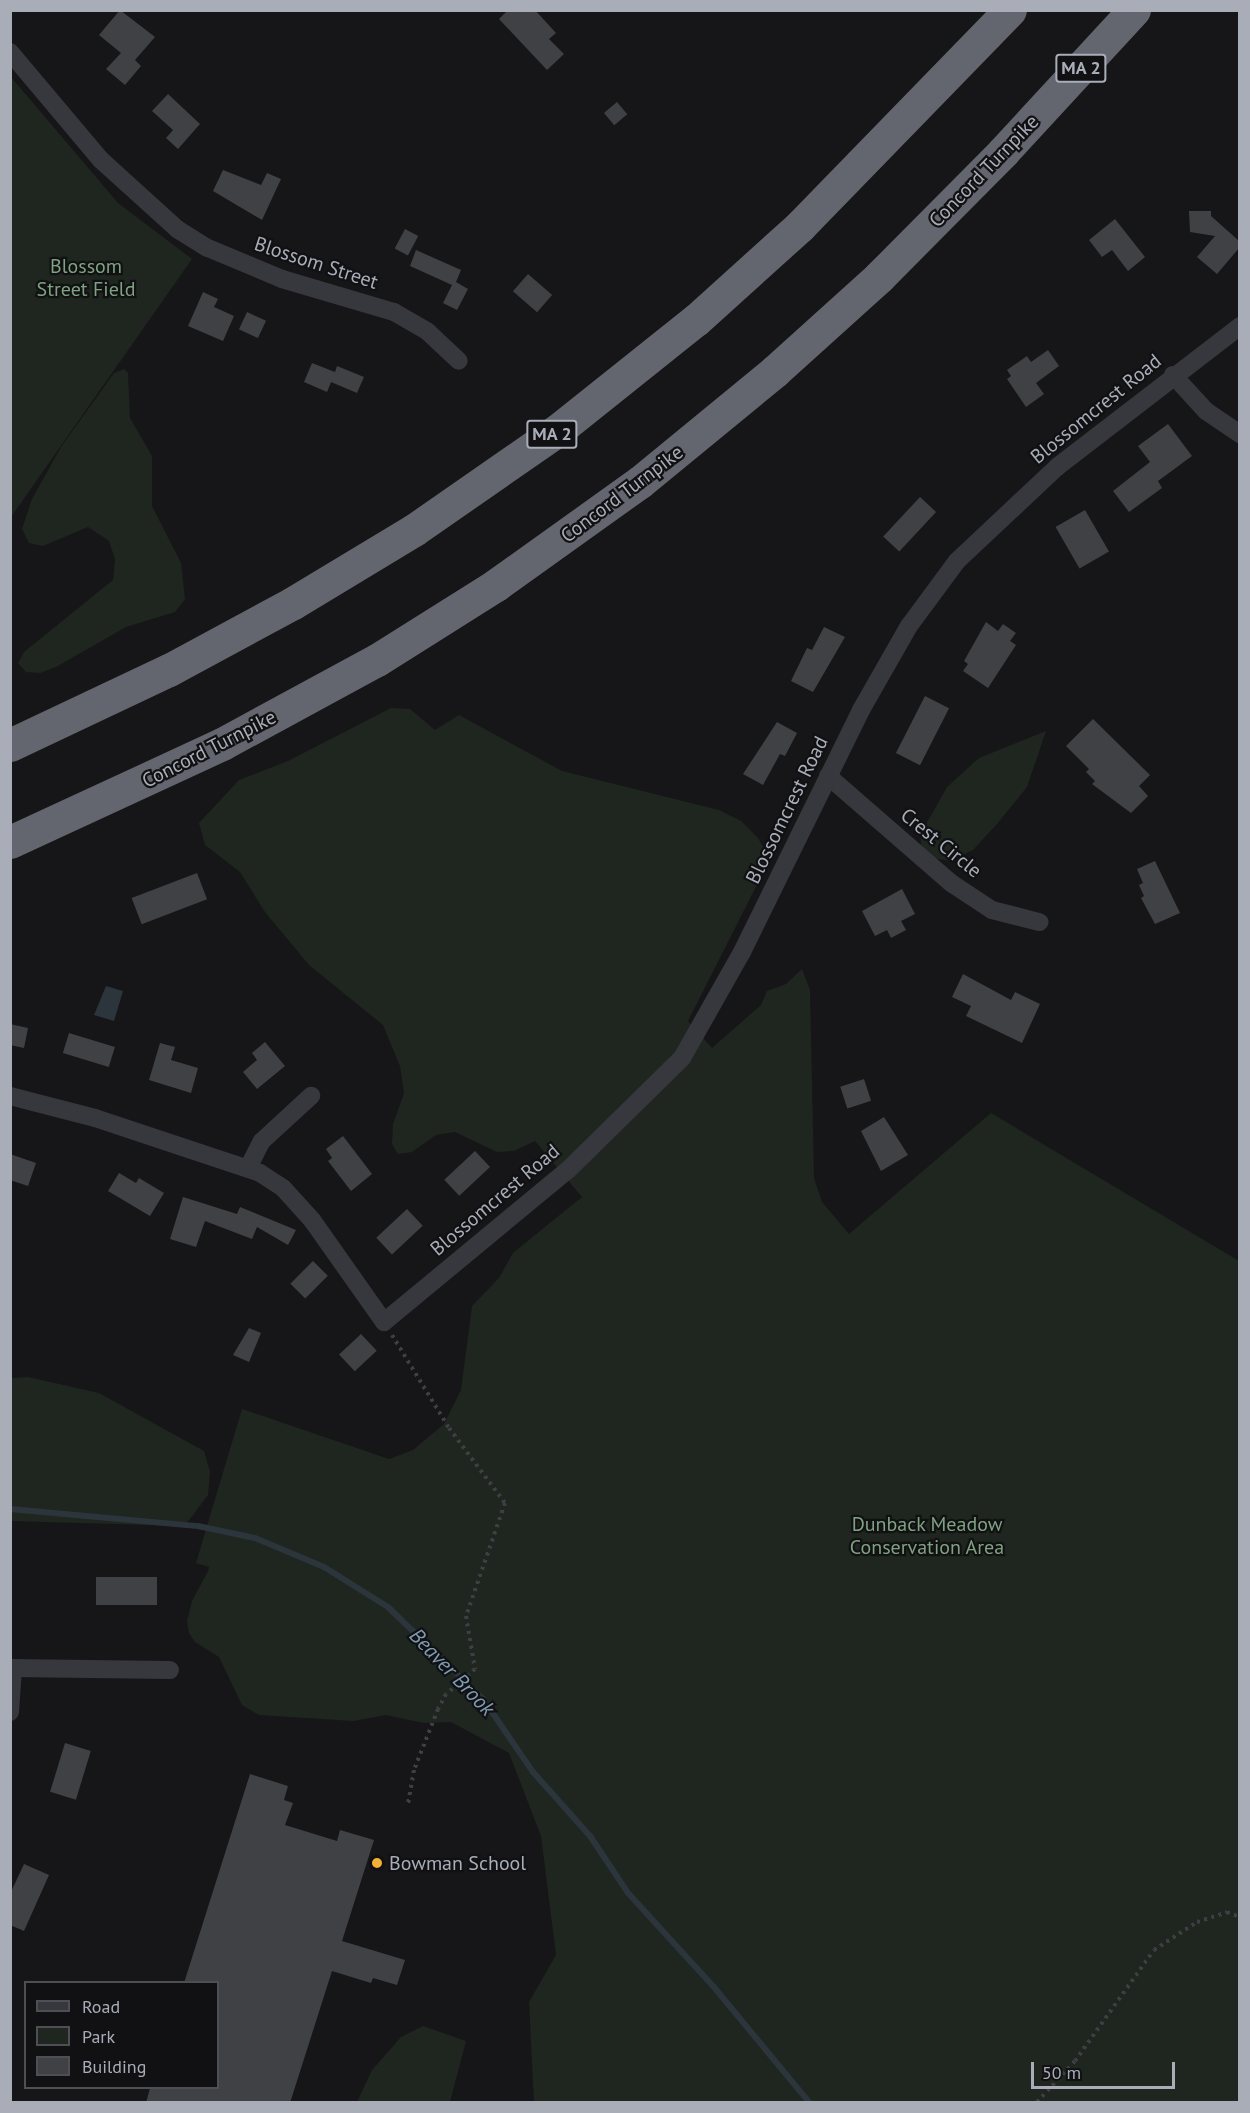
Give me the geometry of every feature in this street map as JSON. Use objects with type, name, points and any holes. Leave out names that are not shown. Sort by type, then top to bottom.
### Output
[{"type":"highway","name":"MA 2","points":[[10,745],[169,670],[293,603],[406,535],[568,423],[687,328],[800,226],[1010,10]]},
{"type":"highway","name":"Concord Turnpike","points":[[10,842],[190,760],[377,660],[496,585],[640,482],[766,379],[879,277],[1003,152],[1134,10]]},
{"type":"street","name":"Blossom Street","points":[[10,52],[101,160],[156,213],[187,236],[282,279],[394,312],[428,332],[459,361]]},
{"type":"street","name":"Blossomcrest Road","points":[[384,1322],[569,1169],[682,1058],[742,952],[828,776],[909,626],[957,561],[1057,467],[1239,326]]},
{"type":"street","points":[[1173,375],[1206,411],[1239,434]]},
{"type":"street","name":"Crest Circle","points":[[828,776],[951,884],[992,910],[1039,922]]},
{"type":"street","points":[[10,1096],[95,1118],[248,1168],[283,1188],[305,1212],[384,1322]]},
{"type":"street","points":[[248,1168],[262,1141],[311,1096]]},
{"type":"street","points":[[10,1712],[12,1668],[170,1670]]},
{"type":"path","points":[[384,1322],[449,1428],[494,1484],[505,1503],[466,1616],[475,1669],[446,1694],[425,1737],[408,1803]]},
{"type":"path","points":[[1036,2103],[1075,2061],[1154,1950],[1197,1922],[1227,1912],[1239,1917]]},
{"type":"green space","name":"Blossom Street Field","points":[[11,77],[118,203],[192,259],[11,517]]},
{"type":"green space","points":[[124,369],[128,373],[130,418],[152,456],[152,506],[181,563],[185,599],[175,612],[126,627],[56,667],[40,673],[26,672],[18,663],[24,652],[113,580],[115,559],[109,541],[88,527],[43,546],[29,543],[22,529],[32,499],[61,447],[114,373]]},
{"type":"green space","name":"Dunback Meadow Conservation Area","points":[[391,708],[410,709],[435,730],[459,715],[562,771],[719,810],[741,821],[758,838],[770,859],[688,1021],[712,1048],[761,1005],[767,991],[786,984],[802,969],[810,990],[814,1178],[822,1202],[849,1234],[991,1113],[1239,1261],[1239,2102],[534,2102],[529,2002],[556,1955],[541,1836],[509,1753],[451,1722],[424,1723],[386,1715],[353,1721],[259,1715],[242,1705],[219,1657],[195,1642],[189,1633],[187,1621],[192,1601],[209,1567],[196,1563],[242,1409],[389,1459],[413,1450],[444,1424],[461,1390],[472,1306],[499,1278],[513,1253],[582,1197],[535,1141],[514,1151],[497,1152],[455,1132],[436,1135],[412,1152],[398,1154],[392,1144],[393,1124],[404,1093],[400,1066],[383,1025],[309,965],[265,912],[240,872],[205,845],[199,823],[239,780],[288,761]]},
{"type":"green space","points":[[1046,731],[1027,787],[973,850],[950,861],[934,858],[921,846],[921,833],[947,787],[979,758]]},
{"type":"green space","points":[[28,1377],[99,1393],[204,1451],[210,1472],[208,1495],[190,1519],[183,1526],[11,1521],[11,1378]]},
{"type":"green space","points":[[423,2026],[466,2041],[450,2102],[357,2102],[372,2070],[401,2037]]},
{"type":"shaded area","points":[[106,986],[123,991],[114,1021],[94,1015]]},
{"type":"building","points":[[120,10],[155,37],[135,60],[141,66],[125,85],[106,69],[121,53],[99,35]]},
{"type":"building","points":[[508,10],[535,10],[556,33],[549,39],[564,54],[547,70],[499,19]]},
{"type":"building","points":[[168,94],[200,124],[178,149],[166,138],[173,130],[152,111]]},
{"type":"building","points":[[617,102],[627,114],[614,125],[604,113]]},
{"type":"building","points":[[223,170],[261,185],[267,173],[281,179],[262,220],[213,191]]},
{"type":"building","points":[[1189,211],[1211,211],[1211,216],[1239,241],[1239,248],[1217,274],[1197,257],[1215,236],[1190,232]]},
{"type":"building","points":[[1115,219],[1145,257],[1128,271],[1112,250],[1102,257],[1089,240]]},
{"type":"building","points":[[405,229],[418,236],[408,255],[395,248]]},
{"type":"building","points":[[416,250],[461,270],[456,282],[468,289],[457,310],[443,303],[452,285],[410,266]]},
{"type":"building","points":[[528,274],[552,295],[537,312],[513,291]]},
{"type":"building","points":[[203,292],[218,299],[214,307],[234,316],[223,341],[188,326]]},
{"type":"building","points":[[247,312],[266,321],[258,338],[239,329]]},
{"type":"building","points":[[1048,350],[1059,366],[1036,383],[1044,394],[1026,407],[1007,379],[1011,376],[1007,370],[1027,356],[1031,362]]},
{"type":"building","points":[[312,363],[335,372],[337,366],[364,377],[357,393],[331,382],[327,392],[304,382]]},
{"type":"building","points":[[1168,424],[1192,456],[1158,481],[1162,488],[1129,512],[1113,491],[1150,462],[1138,446]]},
{"type":"building","points":[[920,497],[936,512],[899,551],[883,536]]},
{"type":"building","points":[[1085,510],[1109,552],[1080,569],[1056,527]]},
{"type":"building","points":[[986,622],[998,631],[1003,624],[1016,633],[1010,641],[1016,645],[988,688],[963,671],[968,664],[964,661]]},
{"type":"building","points":[[824,627],[845,637],[813,692],[791,681],[807,648],[812,650]]},
{"type":"building","points":[[925,696],[949,708],[920,765],[896,753]]},
{"type":"building","points":[[1093,719],[1150,775],[1139,786],[1148,796],[1131,813],[1092,784],[1095,781],[1086,772],[1089,769],[1066,746]]},
{"type":"building","points":[[777,722],[797,733],[785,756],[780,754],[763,785],[743,774]]},
{"type":"building","points":[[1155,861],[1180,913],[1155,924],[1141,898],[1144,896],[1139,885],[1143,883],[1137,869]]},
{"type":"building","points":[[197,873],[207,899],[142,924],[132,898]]},
{"type":"building","points":[[902,889],[915,914],[901,921],[906,930],[891,938],[887,930],[875,936],[862,911]]},
{"type":"building","points":[[963,974],[1011,1000],[1015,992],[1040,1004],[1022,1043],[966,1016],[971,1006],[952,997]]},
{"type":"building","points":[[10,1024],[28,1028],[24,1048],[10,1045]]},
{"type":"building","points":[[69,1033],[115,1047],[109,1067],[63,1053]]},
{"type":"building","points":[[265,1042],[285,1066],[257,1089],[243,1072],[257,1060],[252,1053]]},
{"type":"building","points":[[160,1043],[175,1047],[171,1060],[198,1068],[191,1093],[149,1080]]},
{"type":"building","points":[[864,1079],[871,1101],[847,1109],[840,1087]]},
{"type":"building","points":[[884,1117],[908,1155],[881,1171],[861,1131]]},
{"type":"building","points":[[343,1136],[372,1174],[351,1191],[328,1161],[332,1158],[326,1149]]},
{"type":"building","points":[[475,1151],[490,1167],[459,1196],[444,1180]]},
{"type":"building","points":[[10,1154],[36,1163],[28,1186],[10,1180]]},
{"type":"building","points":[[119,1173],[136,1183],[139,1178],[164,1193],[150,1216],[108,1191]]},
{"type":"building","points":[[183,1197],[237,1214],[240,1207],[296,1230],[288,1245],[257,1227],[252,1239],[205,1221],[196,1247],[170,1239]]},
{"type":"building","points":[[407,1209],[423,1226],[392,1254],[376,1238]]},
{"type":"building","points":[[313,1261],[328,1276],[305,1298],[290,1284]]},
{"type":"building","points":[[249,1328],[261,1333],[249,1362],[233,1355]]},
{"type":"building","points":[[361,1334],[377,1351],[355,1371],[339,1354]]},
{"type":"building","points":[[96,1577],[157,1577],[157,1605],[96,1605]]},
{"type":"building","points":[[65,1743],[91,1751],[76,1800],[50,1792]]},
{"type":"building","points":[[250,1774],[288,1786],[284,1800],[293,1803],[285,1825],[337,1841],[340,1830],[374,1840],[342,1941],[405,1960],[397,1985],[373,1978],[371,1983],[332,1971],[290,2103],[146,2103],[150,2089],[219,2089],[219,1981],[185,1981]]},
{"type":"building","points":[[24,1864],[49,1875],[24,1931],[10,1925],[10,1894]]},
{"type":"waterway","name":"Beaver Brook","points":[[10,1509],[198,1526],[255,1538],[324,1567],[388,1607],[483,1699],[533,1772],[590,1836],[628,1893],[713,1986],[809,2102]]},
{"type":"place","name":"Bowman School","points":[[377,1863]]}]
